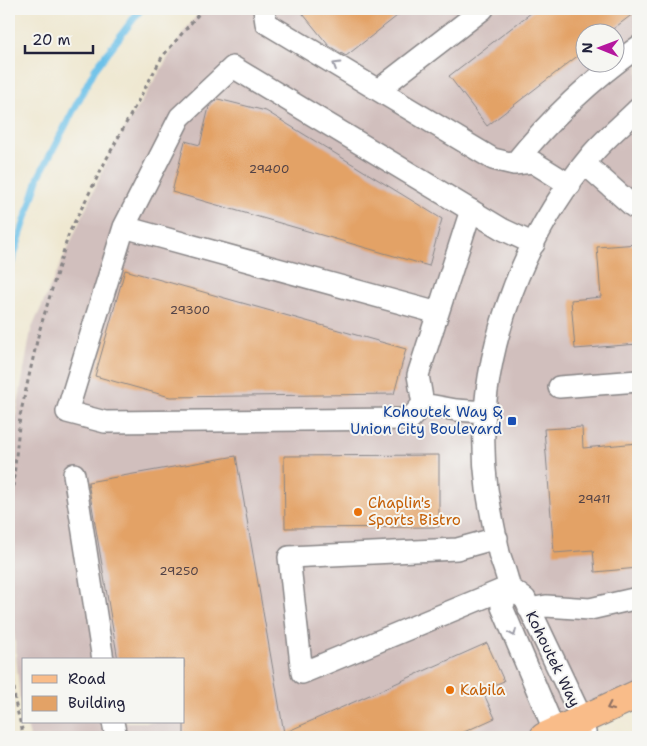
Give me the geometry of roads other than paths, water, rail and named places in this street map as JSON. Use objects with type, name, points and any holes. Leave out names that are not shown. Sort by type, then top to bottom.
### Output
[{"type":"main road","points":[[553,736],[584,728],[638,694]]},
{"type":"street","points":[[264,9],[266,23],[493,159],[514,164],[533,162],[570,185]]},
{"type":"street","points":[[378,90],[483,9]]},
{"type":"street","points":[[514,164],[545,126],[606,69],[638,47]]},
{"type":"street","points":[[423,404],[410,419],[105,422],[67,412],[124,227],[180,116],[233,67],[471,210],[534,244]]},
{"type":"street","name":"Kohoutek Way","points":[[553,736],[502,607],[509,587],[487,488],[485,412],[495,349],[518,276],[534,244],[552,211],[585,164],[638,109]]},
{"type":"street","points":[[585,164],[634,208],[638,207]]},
{"type":"street","points":[[423,404],[418,375],[471,210]]},
{"type":"street","points":[[124,227],[438,312]]},
{"type":"street","points":[[559,387],[638,381]]},
{"type":"street","points":[[423,404],[456,410],[485,412]]},
{"type":"street","points":[[74,474],[104,658]]},
{"type":"street","points":[[497,538],[457,549],[289,557],[302,673],[509,587]]},
{"type":"street","name":"Kohoutek Way","points":[[509,587],[525,599],[584,728]]},
{"type":"street","points":[[529,609],[546,606],[590,609],[638,598]]},
{"type":"street","points":[[114,724],[116,737]]},
{"type":"waterway","points":[[9,271],[39,176],[95,69],[141,9]]},
{"type":"place","name":"Kohoutek Way & Union City Boulevard","points":[[512,421]]},
{"type":"place","name":"Chaplin's Sports Bistro","points":[[358,512]]},
{"type":"place","name":"Kabila","points":[[450,690]]}]
